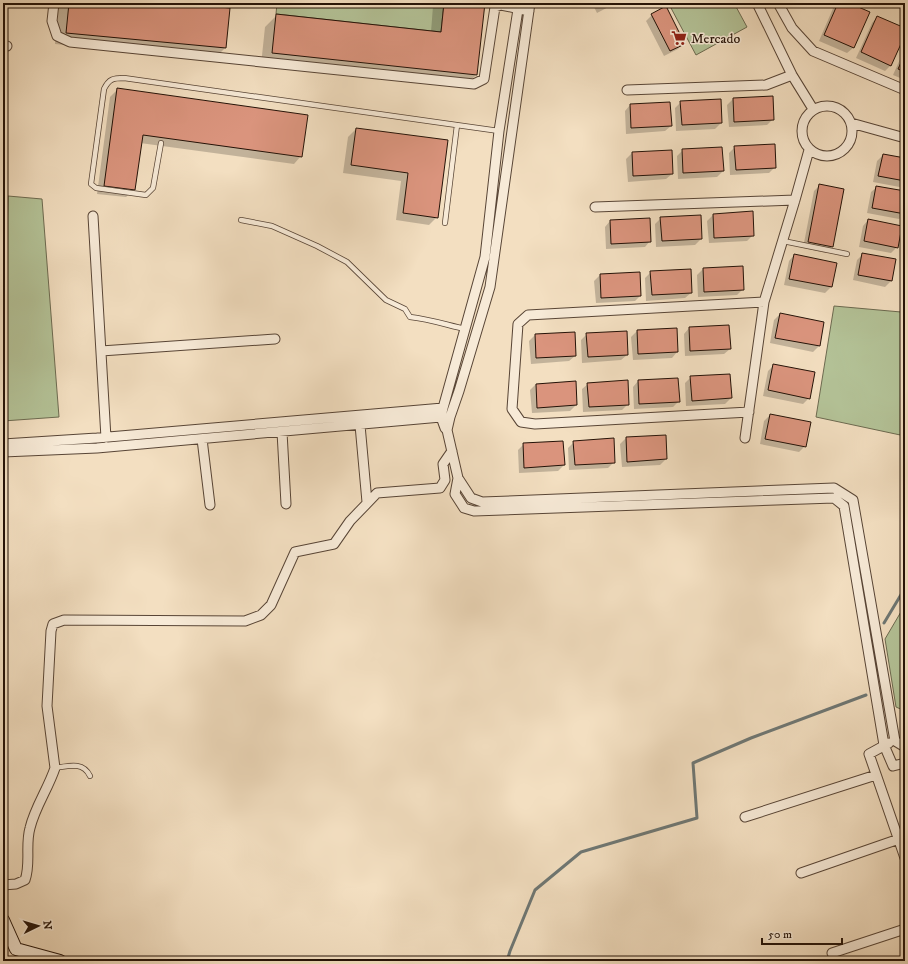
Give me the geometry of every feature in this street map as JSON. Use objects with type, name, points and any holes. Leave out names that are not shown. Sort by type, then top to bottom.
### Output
[{"type":"street","points":[[54,3],[52,21],[57,36],[70,42],[474,84],[484,79],[495,7],[501,5],[530,7],[490,287],[447,430]]},
{"type":"street","points":[[757,3],[792,75],[813,109]]},
{"type":"street","points":[[778,3],[792,28],[813,51],[905,90]]},
{"type":"street","points":[[519,6],[499,131],[485,257],[442,413],[458,478],[471,498],[482,502],[834,488],[853,500],[895,741],[905,747]]},
{"type":"street","points":[[627,90],[766,85],[792,75]]},
{"type":"street","points":[[824,106],[836,107],[845,113],[851,123],[852,134],[849,145],[841,153],[830,157],[818,156],[809,150],[803,140],[801,128],[805,118],[813,109],[824,106]]},
{"type":"street","points":[[851,123],[905,138]]},
{"type":"street","points":[[745,438],[764,302],[809,150]]},
{"type":"street","points":[[595,207],[795,200]]},
{"type":"street","points":[[93,216],[106,438]]},
{"type":"street","points":[[749,412],[535,424],[521,422],[512,409],[518,324],[528,315],[764,302]]},
{"type":"street","points":[[101,351],[276,340]]},
{"type":"street","points":[[3,452],[97,448],[282,432],[360,425],[442,413]]},
{"type":"street","points":[[3,444],[106,438],[442,413]]},
{"type":"street","points":[[360,425],[367,502]]},
{"type":"street","points":[[282,432],[286,504]]},
{"type":"street","points":[[202,439],[210,505]]},
{"type":"street","points":[[3,885],[16,884],[25,880],[28,873],[29,830],[33,816],[55,768],[47,706],[50,631],[53,624],[64,620],[245,621],[261,615],[271,605],[295,552],[334,544],[350,521],[367,502],[377,494],[440,488],[445,480],[443,464],[452,451]]},
{"type":"street","points":[[458,478],[455,494],[464,508],[474,511],[834,498],[844,506],[884,745],[893,766],[905,763]]},
{"type":"street","points":[[895,741],[884,745],[869,754],[905,858]]},
{"type":"street","points":[[745,817],[876,775]]},
{"type":"street","points":[[801,873],[899,839]]},
{"type":"street","points":[[3,920],[16,948],[60,961]]},
{"type":"street","points":[[832,953],[905,929]]},
{"type":"lane","points":[[161,142],[152,188],[146,195],[96,188],[91,184],[104,89],[107,82],[115,78],[124,78],[499,131]]},
{"type":"lane","points":[[445,222],[457,125]]},
{"type":"lane","points":[[241,220],[272,226],[317,246],[346,262],[386,300],[404,309],[410,317],[426,319],[465,329]]},
{"type":"lane","points":[[783,241],[847,254]]},
{"type":"lane","points":[[55,768],[78,765],[82,766],[88,771],[90,776]]},
{"type":"green space","points":[[277,3],[444,3],[441,32],[276,14]]},
{"type":"green space","points":[[681,3],[734,3],[747,27],[696,55],[671,8]]},
{"type":"green space","points":[[8,196],[42,199],[59,417],[3,421]]},
{"type":"green space","points":[[834,306],[901,312],[905,315],[905,436],[816,417]]},
{"type":"green space","points":[[905,605],[905,711],[896,707],[885,639]]},
{"type":"building","points":[[69,3],[179,3],[230,8],[226,48],[66,33]]},
{"type":"building","points":[[444,3],[485,3],[477,75],[272,53],[276,14],[441,32]]},
{"type":"building","points":[[838,3],[849,3],[870,12],[854,48],[824,35]]},
{"type":"building","points":[[666,6],[685,44],[670,51],[651,14]]},
{"type":"building","points":[[877,16],[905,28],[905,35],[891,66],[861,52]]},
{"type":"building","points":[[905,54],[905,72],[898,69]]},
{"type":"building","points":[[117,88],[308,115],[302,157],[143,135],[135,190],[104,186]]},
{"type":"building","points":[[773,96],[774,120],[734,122],[733,98]]},
{"type":"building","points":[[721,99],[722,123],[682,125],[680,101]]},
{"type":"building","points":[[670,102],[672,126],[631,128],[630,104]]},
{"type":"building","points":[[356,128],[448,140],[438,218],[403,213],[408,173],[351,165]]},
{"type":"building","points":[[775,144],[776,168],[736,170],[734,146]]},
{"type":"building","points":[[722,147],[724,171],[683,173],[682,149]]},
{"type":"building","points":[[672,150],[673,174],[633,176],[632,152]]},
{"type":"building","points":[[883,154],[905,158],[905,181],[878,176]]},
{"type":"building","points":[[819,184],[844,189],[833,247],[808,242]]},
{"type":"building","points":[[876,186],[905,191],[905,214],[872,208]]},
{"type":"building","points":[[753,211],[754,236],[714,238],[713,214]]},
{"type":"building","points":[[701,215],[702,239],[662,241],[660,217]]},
{"type":"building","points":[[650,218],[651,242],[611,244],[610,220]]},
{"type":"building","points":[[868,219],[902,226],[898,248],[864,241]]},
{"type":"building","points":[[862,253],[896,259],[892,281],[858,275]]},
{"type":"building","points":[[794,254],[837,263],[832,287],[789,279]]},
{"type":"building","points":[[743,266],[744,290],[704,292],[703,268]]},
{"type":"building","points":[[691,269],[692,293],[652,295],[650,271]]},
{"type":"building","points":[[640,272],[641,296],[601,298],[600,274]]},
{"type":"building","points":[[780,313],[824,322],[820,346],[775,338]]},
{"type":"building","points":[[729,325],[731,349],[690,351],[689,327]]},
{"type":"building","points":[[677,328],[678,352],[638,354],[637,330]]},
{"type":"building","points":[[627,331],[628,355],[588,357],[586,333]]},
{"type":"building","points":[[575,332],[576,356],[536,358],[535,334]]},
{"type":"building","points":[[773,364],[815,372],[810,399],[768,390]]},
{"type":"building","points":[[730,374],[732,398],[692,401],[690,376]]},
{"type":"building","points":[[678,378],[680,402],[639,404],[638,380]]},
{"type":"building","points":[[628,380],[629,405],[589,407],[587,383]]},
{"type":"building","points":[[576,381],[577,405],[537,408],[536,384]]},
{"type":"building","points":[[770,414],[811,422],[806,447],[765,439]]},
{"type":"building","points":[[666,435],[667,459],[627,462],[626,437]]},
{"type":"building","points":[[614,438],[615,463],[575,465],[573,441]]},
{"type":"building","points":[[563,441],[565,465],[524,468],[523,443]]},
{"type":"waterway","points":[[884,623],[905,588]]},
{"type":"waterway","points":[[507,961],[535,890],[581,852],[697,818],[693,763],[751,738],[866,695]]},
{"type":"place","name":"Mercado","points":[[679,38]]}]
